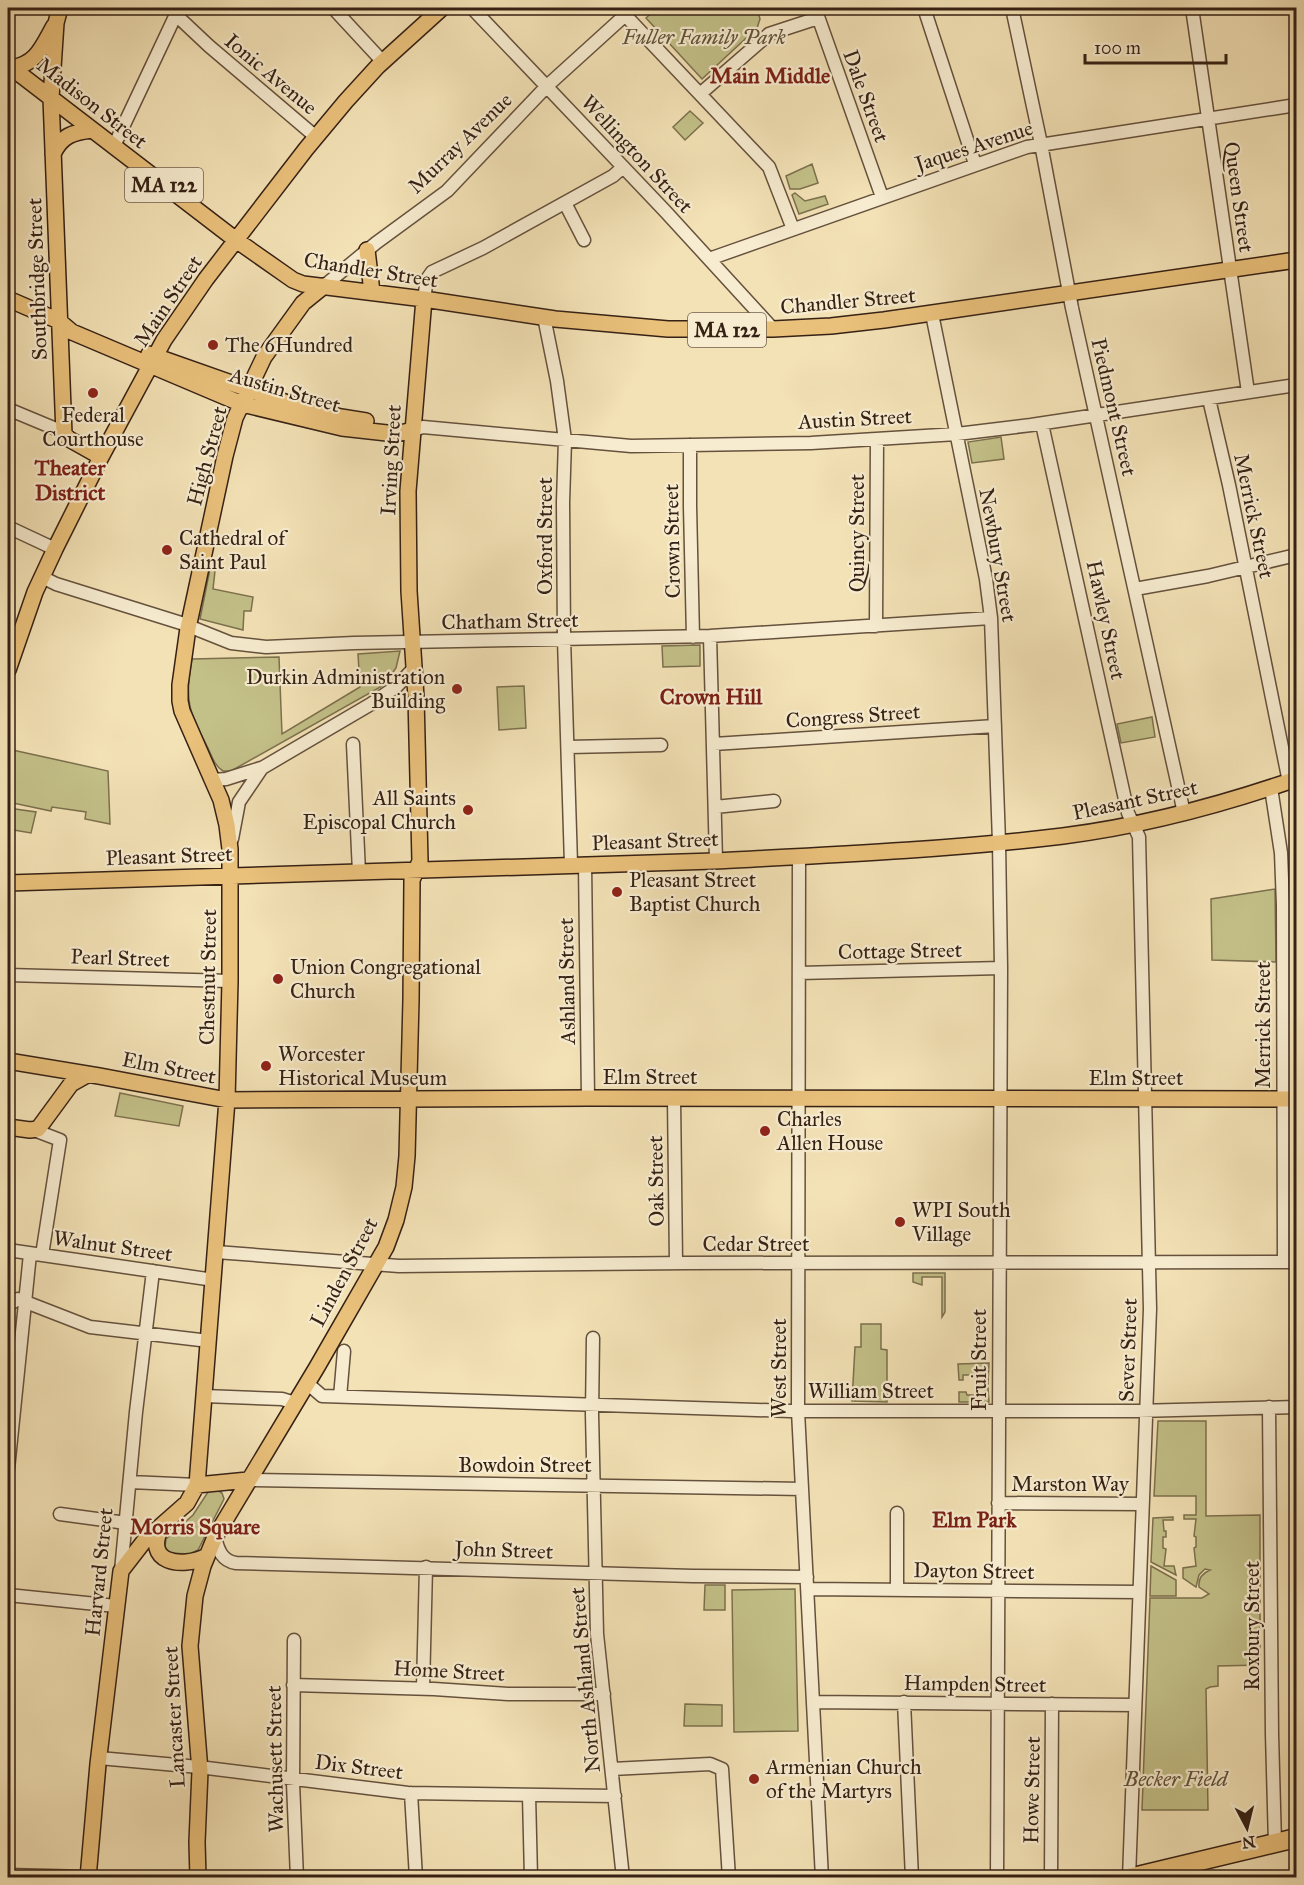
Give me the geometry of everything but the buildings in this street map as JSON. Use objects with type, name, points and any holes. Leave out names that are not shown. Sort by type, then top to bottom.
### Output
[{"type":"highway","points":[[1129,1878],[1189,1870],[1296,1838]]},
{"type":"main road","name":"Southbridge Street","points":[[60,8],[56,23],[51,98],[64,434]]},
{"type":"main road","name":"Main Street","points":[[8,670],[42,577],[101,457],[153,361],[206,279],[346,101],[383,62],[442,8]]},
{"type":"main road","points":[[10,66],[29,63],[39,52],[56,23]]},
{"type":"main road","name":"Madison Street","points":[[10,66],[237,240]]},
{"type":"main road","points":[[52,154],[66,136],[92,129]]},
{"type":"main road","name":"Chandler Street","points":[[237,240],[293,280],[303,284],[544,317],[668,329],[773,329],[831,326],[932,314],[1296,260]]},
{"type":"main road","points":[[367,250],[372,292]]},
{"type":"main road","name":"Murray Avenue","points":[[245,397],[264,357],[285,327],[303,303],[324,286]]},
{"type":"main road","name":"Austin Street","points":[[8,299],[59,321],[72,322],[153,361],[245,397],[413,430]]},
{"type":"main road","name":"Irving Street","points":[[418,869],[420,861],[413,642],[409,591],[408,491],[424,299]]},
{"type":"main road","name":"High Street","points":[[230,849],[227,825],[213,780],[183,711],[180,701],[180,685],[188,628],[225,456],[235,418],[245,397]]},
{"type":"main road","points":[[64,434],[101,457]]},
{"type":"main road","name":"Pleasant Street","points":[[8,882],[799,857],[999,842],[1064,836],[1133,824],[1184,813],[1292,781]]},
{"type":"main road","name":"Chestnut Street","points":[[204,1486],[204,1396],[226,1100],[231,981],[230,849]]},
{"type":"main road","name":"Linden Street","points":[[207,1556],[232,1506],[307,1383],[393,1229],[402,1198],[406,1156],[412,880],[418,869]]},
{"type":"main road","name":"Elm Street","points":[[8,1061],[226,1100],[1290,1099]]},
{"type":"main road","points":[[8,1127],[34,1130],[43,1124],[71,1084],[87,1075]]},
{"type":"main road","points":[[121,1571],[144,1540],[204,1486],[248,1480]]},
{"type":"main road","points":[[204,1486],[225,1484],[230,1490],[232,1506]]},
{"type":"main road","points":[[162,1526],[156,1542],[163,1559],[193,1561],[207,1556]]},
{"type":"main road","name":"Lancaster Street","points":[[198,1878],[199,1767],[190,1646],[195,1596],[207,1556]]},
{"type":"main road","name":"Harvard Street","points":[[88,1877],[99,1758],[121,1571]]},
{"type":"street","points":[[333,8],[383,62]]},
{"type":"street","name":"Wellington Street","points":[[472,8],[773,329]]},
{"type":"street","points":[[924,8],[975,164]]},
{"type":"street","name":"Piedmont Street","points":[[1012,8],[1095,415],[1136,589],[1184,813]]},
{"type":"street","name":"Queen Street","points":[[1192,8],[1248,392]]},
{"type":"street","points":[[114,146],[177,11]]},
{"type":"street","name":"Ionic Avenue","points":[[177,11],[209,46],[316,137]]},
{"type":"street","points":[[629,11],[700,94],[769,167],[793,229]]},
{"type":"street","name":"Murray Avenue","points":[[324,286],[367,250],[447,191],[547,86],[629,11]]},
{"type":"street","points":[[700,94],[769,34],[816,13]]},
{"type":"street","name":"Dale Street","points":[[816,13],[882,197]]},
{"type":"street","name":"Jaques Avenue","points":[[709,259],[975,164],[1041,144],[1296,105]]},
{"type":"street","name":"Irving Street","points":[[424,299],[427,279],[432,272],[483,248],[613,176],[622,168]]},
{"type":"street","points":[[565,203],[584,240]]},
{"type":"street","name":"Newbury Street","points":[[932,314],[986,579],[991,618],[999,842]]},
{"type":"street","name":"Oxford Street","points":[[544,317],[557,381],[565,440],[564,639],[568,747],[578,864]]},
{"type":"street","name":"Austin Street","points":[[413,430],[423,427],[631,446],[744,446],[957,434],[1042,424],[1296,385]]},
{"type":"street","name":"Merrick Street","points":[[1209,399],[1292,781]]},
{"type":"street","points":[[8,408],[64,434]]},
{"type":"street","name":"Hawley Street","points":[[1042,424],[1128,813],[1133,824]]},
{"type":"street","name":"Quincy Street","points":[[876,626],[877,439]]},
{"type":"street","name":"Crown Street","points":[[690,445],[693,637]]},
{"type":"street","points":[[8,527],[55,549]]},
{"type":"street","points":[[1136,589],[1296,555]]},
{"type":"street","name":"Chatham Street","points":[[42,577],[56,584],[181,623],[188,628],[231,643],[266,647],[693,637],[991,618]]},
{"type":"street","points":[[710,636],[716,860]]},
{"type":"street","name":"Chestnut Street","points":[[230,849],[239,802],[262,768],[371,704],[397,686],[414,668]]},
{"type":"street","name":"Congress Street","points":[[714,744],[995,726]]},
{"type":"street","points":[[353,744],[359,872]]},
{"type":"street","points":[[568,747],[661,745]]},
{"type":"street","points":[[213,780],[226,779],[262,768]]},
{"type":"street","name":"Merrick Street","points":[[1271,788],[1281,853],[1282,980],[1290,1099],[1290,1262]]},
{"type":"street","points":[[715,807],[774,801]]},
{"type":"street","name":"Sever Street","points":[[1129,1878],[1150,1309],[1139,837],[1133,824]]},
{"type":"street","name":"Fruit Street","points":[[997,1878],[1001,968],[999,842]]},
{"type":"street","name":"West Street","points":[[799,857],[798,1411],[822,1878]]},
{"type":"street","name":"Ashland Street","points":[[578,864],[588,1098]]},
{"type":"street","points":[[1283,904],[1296,902]]},
{"type":"street","name":"Cottage Street","points":[[799,973],[1001,968]]},
{"type":"street","name":"Pearl Street","points":[[8,975],[231,981]]},
{"type":"street","points":[[1282,980],[1296,981]]},
{"type":"street","name":"Oak Street","points":[[674,1098],[676,1263]]},
{"type":"street","points":[[8,1469],[24,1301],[60,1140],[34,1130]]},
{"type":"street","name":"Walnut Street","points":[[8,1250],[214,1280]]},
{"type":"street","name":"Cedar Street","points":[[216,1252],[399,1266],[1290,1262]]},
{"type":"street","name":"Harvard Street","points":[[121,1571],[153,1271]]},
{"type":"street","points":[[8,1305],[18,1299],[90,1327],[209,1341]]},
{"type":"street","name":"North Ashland Street","points":[[593,1338],[597,1634],[623,1878]]},
{"type":"street","points":[[340,1397],[344,1351]]},
{"type":"street","name":"William Street","points":[[307,1383],[322,1396],[798,1411],[1296,1407]]},
{"type":"street","points":[[204,1396],[282,1399],[295,1402]]},
{"type":"street","name":"Roxbury Street","points":[[1269,1407],[1275,1844]]},
{"type":"street","name":"Bowdoin Street","points":[[248,1480],[802,1489]]},
{"type":"street","points":[[130,1482],[204,1486]]},
{"type":"street","name":"Marston Way","points":[[998,1503],[1142,1504]]},
{"type":"street","points":[[60,1514],[126,1523]]},
{"type":"street","points":[[897,1514],[897,1590]]},
{"type":"street","name":"John Street","points":[[215,1537],[221,1554],[233,1563],[595,1572],[807,1583]]},
{"type":"street","points":[[423,1688],[426,1567]]},
{"type":"street","name":"Dayton Street","points":[[807,1583],[897,1590],[1139,1592]]},
{"type":"street","points":[[8,1595],[116,1606]]},
{"type":"street","name":"Wachusett Street","points":[[294,1640],[293,1779],[297,1878]]},
{"type":"street","name":"Home Street","points":[[293,1685],[423,1688],[508,1694],[604,1694]]},
{"type":"street","name":"Hampden Street","points":[[814,1702],[1135,1705]]},
{"type":"street","points":[[904,1702],[912,1878]]},
{"type":"street","name":"Howe Street","points":[[1051,1878],[1052,1704]]},
{"type":"street","name":"Dix Street","points":[[99,1758],[199,1767],[411,1793],[615,1796]]},
{"type":"street","points":[[612,1769],[710,1764],[722,1769],[729,1878]]},
{"type":"street","points":[[411,1793],[416,1878]]},
{"type":"street","points":[[530,1795],[531,1878]]},
{"type":"street","points":[[8,1875],[88,1877]]},
{"type":"green space","name":"Fuller Family Park","points":[[657,8],[757,8],[760,19],[757,28],[702,79],[646,18]]},
{"type":"green space","points":[[690,111],[703,123],[685,140],[673,127]]},
{"type":"green space","points":[[812,164],[818,183],[800,189],[790,189],[786,176]]},
{"type":"green space","points":[[795,193],[805,201],[825,196],[828,204],[799,214],[792,195]]},
{"type":"green space","points":[[1001,437],[1004,459],[972,463],[968,442]]},
{"type":"green space","points":[[210,569],[215,571],[213,589],[253,597],[251,611],[244,611],[243,630],[200,619]]},
{"type":"green space","points":[[700,645],[700,666],[663,667],[662,646]]},
{"type":"green space","points":[[400,651],[396,668],[384,685],[231,771],[223,771],[216,764],[192,715],[188,685],[192,659],[279,657],[282,734],[360,687],[358,654]]},
{"type":"green space","points":[[524,686],[526,728],[499,730],[497,687]]},
{"type":"green space","points":[[1152,717],[1155,737],[1121,743],[1117,724]]},
{"type":"green space","points":[[8,749],[108,771],[110,824],[85,819],[86,812],[52,807],[51,811],[8,802]]},
{"type":"green space","points":[[8,808],[36,812],[31,833],[8,829]]},
{"type":"green space","points":[[1275,889],[1276,962],[1212,960],[1211,899]]},
{"type":"green space","points":[[120,1093],[183,1106],[179,1126],[115,1116]]},
{"type":"green space","points":[[913,1273],[945,1273],[945,1312],[942,1317],[942,1277],[922,1277],[922,1285],[913,1282]]},
{"type":"green space","points":[[861,1324],[881,1324],[881,1349],[887,1350],[887,1402],[852,1401],[855,1347],[861,1347]]},
{"type":"green space","points":[[989,1363],[988,1384],[985,1384],[985,1379],[974,1378],[973,1375],[963,1375],[963,1380],[959,1380],[958,1364]]},
{"type":"green space","points":[[985,1388],[988,1388],[989,1402],[959,1402],[959,1392],[966,1392],[967,1395],[985,1395]]},
{"type":"green space","name":"Becker Field","points":[[1158,1421],[1206,1421],[1206,1516],[1260,1515],[1260,1665],[1218,1666],[1218,1686],[1206,1689],[1208,1810],[1142,1810],[1150,1598],[1202,1598],[1209,1594],[1199,1587],[1199,1581],[1203,1574],[1210,1570],[1205,1569],[1199,1575],[1196,1587],[1183,1578],[1183,1568],[1196,1566],[1194,1548],[1196,1537],[1194,1536],[1196,1519],[1184,1519],[1184,1515],[1196,1515],[1196,1496],[1154,1496]]},
{"type":"green space","points":[[212,1490],[222,1493],[224,1499],[198,1550],[190,1554],[168,1553],[165,1547],[166,1539],[193,1515],[208,1492]]},
{"type":"green space","points":[[1173,1517],[1173,1520],[1163,1520],[1166,1537],[1163,1537],[1163,1548],[1166,1549],[1164,1566],[1174,1566],[1176,1575],[1151,1562],[1153,1518]]},
{"type":"green space","points":[[1151,1566],[1176,1580],[1176,1596],[1150,1596]]},
{"type":"green space","points":[[705,1585],[725,1585],[725,1610],[704,1610]]},
{"type":"green space","points":[[795,1589],[798,1731],[734,1732],[732,1590]]},
{"type":"green space","points":[[685,1704],[722,1705],[722,1726],[684,1726]]},
{"type":"place","name":"The 6Hundred","points":[[213,345]]},
{"type":"place","name":"Federal Courthouse","points":[[93,393]]},
{"type":"place","name":"Cathedral of Saint Paul","points":[[167,550]]},
{"type":"place","name":"Durkin Administration Building","points":[[457,689]]},
{"type":"place","name":"All Saints Episcopal Church","points":[[468,810]]},
{"type":"place","name":"Pleasant Street Baptist Church","points":[[617,892]]},
{"type":"place","name":"Union Congregational Church","points":[[278,979]]},
{"type":"place","name":"Worcester Historical Museum","points":[[266,1066]]},
{"type":"place","name":"Charles Allen House","points":[[765,1131]]},
{"type":"place","name":"WPI South Village","points":[[900,1222]]},
{"type":"place","name":"Armenian Church of the Martyrs","points":[[754,1779]]},
{"type":"district","name":"Main Middle","points":[[770,75]]},
{"type":"district","name":"Theater District","points":[[70,480]]},
{"type":"district","name":"Crown Hill","points":[[711,696]]},
{"type":"district","name":"Elm Park","points":[[974,1519]]},
{"type":"district","name":"Morris Square","points":[[195,1526]]}]
